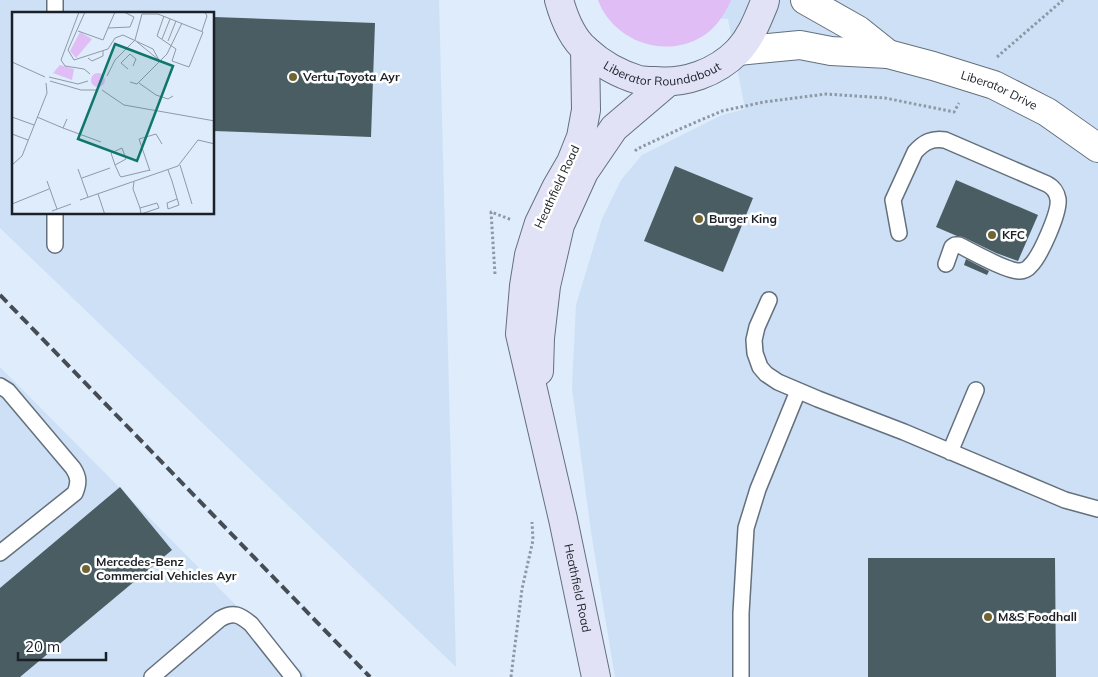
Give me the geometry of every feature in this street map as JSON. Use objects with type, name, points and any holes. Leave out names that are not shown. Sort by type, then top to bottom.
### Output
[{"type":"main road","name":"Liberator Roundabout","points":[[560,0],[564,16],[585,50],[609,68],[640,80],[668,82],[693,78],[719,66],[738,51],[754,30],[765,0]]},
{"type":"main road","name":"Heathfield Road","points":[[585,50],[586,110],[581,137],[571,162],[556,188],[537,229],[529,255],[520,334],[563,519],[596,677]]},
{"type":"main road","name":"Heathfield Road","points":[[538,412],[541,330],[546,286],[560,225],[584,172],[614,128],[668,82]]},
{"type":"street","name":"Liberator Drive","points":[[805,0],[858,30],[888,54]]},
{"type":"street","name":"Liberator Drive","points":[[738,51],[800,45],[831,51],[888,54],[934,66],[994,85],[1047,112],[1098,148]]},
{"type":"lane","points":[[899,233],[893,200],[915,152],[931,140],[946,140],[1052,186],[1058,199],[1057,209],[1038,256],[1026,270],[1019,272],[1002,266],[959,245],[952,247],[946,264]]},
{"type":"lane","points":[[55,215],[55,245]]},
{"type":"lane","points":[[769,300],[757,327],[754,340],[754,354],[760,367],[766,374],[778,382],[904,432],[1065,500],[1098,509]]},
{"type":"lane","points":[[0,386],[8,391],[73,468],[78,480],[75,493],[0,553]]},
{"type":"lane","points":[[950,452],[976,390]]},
{"type":"lane","points":[[741,677],[741,613],[746,528],[758,489],[798,391]]},
{"type":"lane","points":[[152,677],[228,614],[243,618],[251,624],[293,677]]},
{"type":"path","points":[[632,155],[638,149],[722,111],[764,102],[826,94],[885,98],[954,112],[972,78],[1064,0]]},
{"type":"path","points":[[491,212],[537,229]]},
{"type":"shaded area","points":[[0,0],[439,0],[456,667],[0,228]]},
{"type":"shaded area","points":[[598,0],[731,0],[720,20],[708,33],[688,43],[673,46],[657,46],[628,36],[615,26],[605,14]]},
{"type":"shaded area","points":[[668,0],[1098,0],[1098,677],[615,677],[591,532],[572,388],[576,305],[602,219],[621,180],[642,155],[722,115],[745,109],[728,19],[705,17]]},
{"type":"shaded area","points":[[0,367],[307,677],[0,677]]},
{"type":"building","name":"Vertu Toyota Ayr","points":[[215,17],[375,23],[371,137],[215,131]]},
{"type":"building","name":"Burger King","points":[[675,166],[753,198],[723,272],[644,241]]},
{"type":"building","name":"KFC","points":[[956,180],[1038,215],[1018,261],[936,227]]},
{"type":"building","points":[[966,259],[989,271],[987,275],[964,265]]},
{"type":"building","name":"Mercedes-Benz Commercial Vehicles Ayr","points":[[120,487],[172,550],[20,677],[0,677],[0,588]]},
{"type":"building","points":[[868,558],[1055,558],[1056,677],[868,677]]},
{"type":"railway","points":[[0,295],[370,677]]},
{"type":"place","name":"Vertu Toyota Ayr","points":[[293,77]]},
{"type":"place","name":"Burger King","points":[[699,219]]},
{"type":"place","name":"KFC","points":[[992,235]]},
{"type":"place","name":"Mercedes-Benz Commercial Vehicles Ayr","points":[[86,569]]},
{"type":"place","name":"M&S Foodhall","points":[[988,617]]}]
